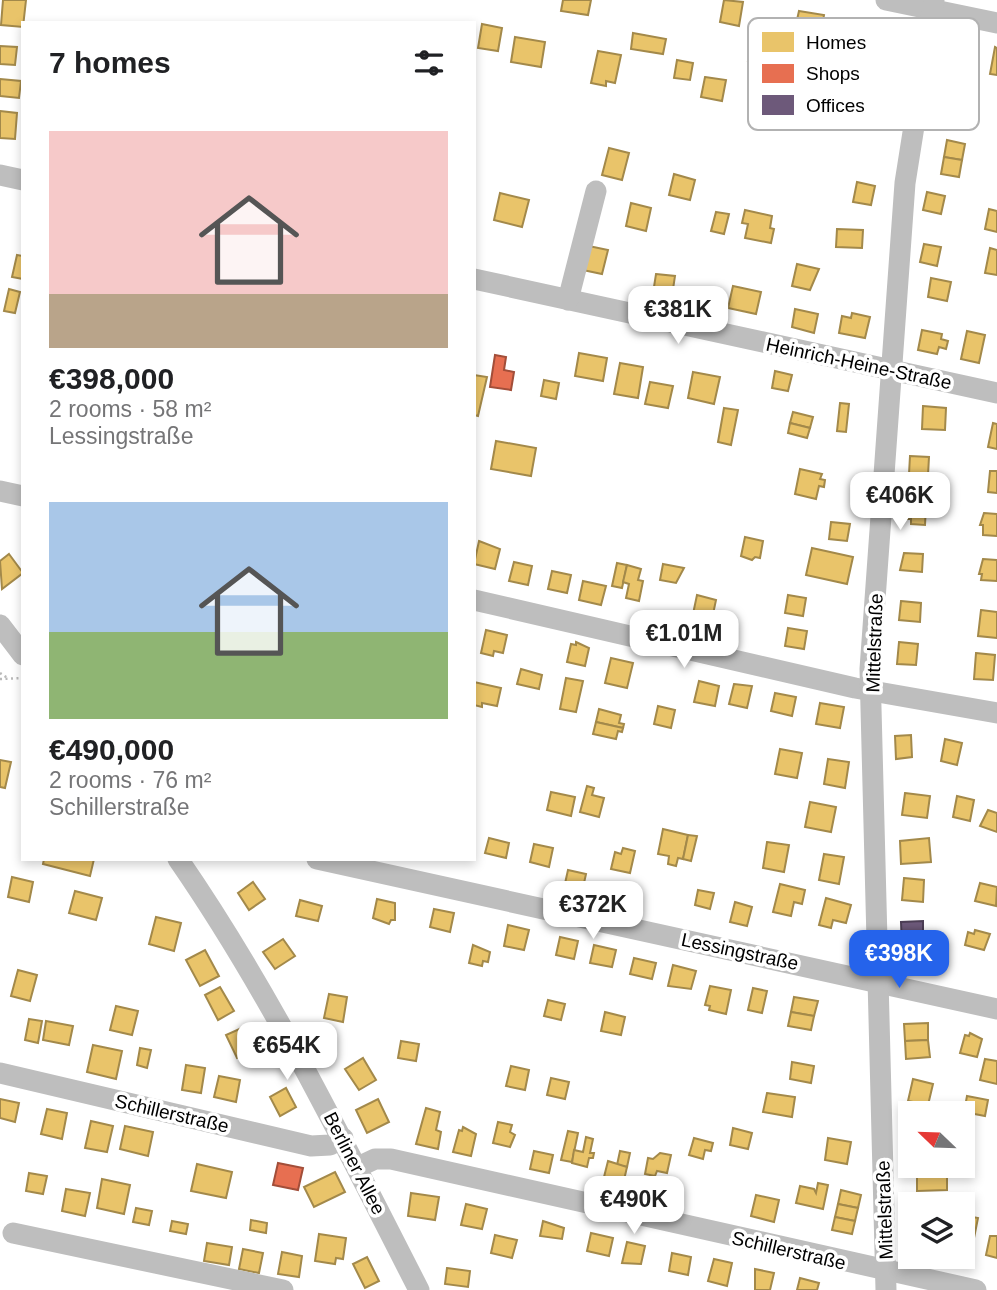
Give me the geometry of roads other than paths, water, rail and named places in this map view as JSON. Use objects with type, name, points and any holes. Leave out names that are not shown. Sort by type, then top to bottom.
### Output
[{"type":"street","points":[[886,0],[933,5],[997,23]]},
{"type":"street","name":"Mittelstraße","points":[[886,1281],[870,691],[890,371],[905,183],[913,130]]},
{"type":"street","points":[[0,175],[21,180]]},
{"type":"street","points":[[568,300],[596,191]]},
{"type":"street","name":"Heinrich-Heine-Straße","points":[[476,279],[997,393]]},
{"type":"street","points":[[0,491],[21,496]]},
{"type":"street","points":[[476,600],[870,691],[997,713]]},
{"type":"street","points":[[0,625],[21,651]]},
{"type":"street","name":"Berliner Allee","points":[[179,861],[221,920],[343,1138],[419,1290]]},
{"type":"street","name":"Lessingstraße","points":[[326,861],[997,1009]]},
{"type":"street","name":"Schillerstraße","points":[[0,1073],[311,1146],[330,1145],[343,1138]]},
{"type":"street","name":"Schillerstraße","points":[[358,1167],[375,1159],[391,1159],[886,1281],[976,1290]]},
{"type":"street","points":[[13,1233],[283,1290]]}]
